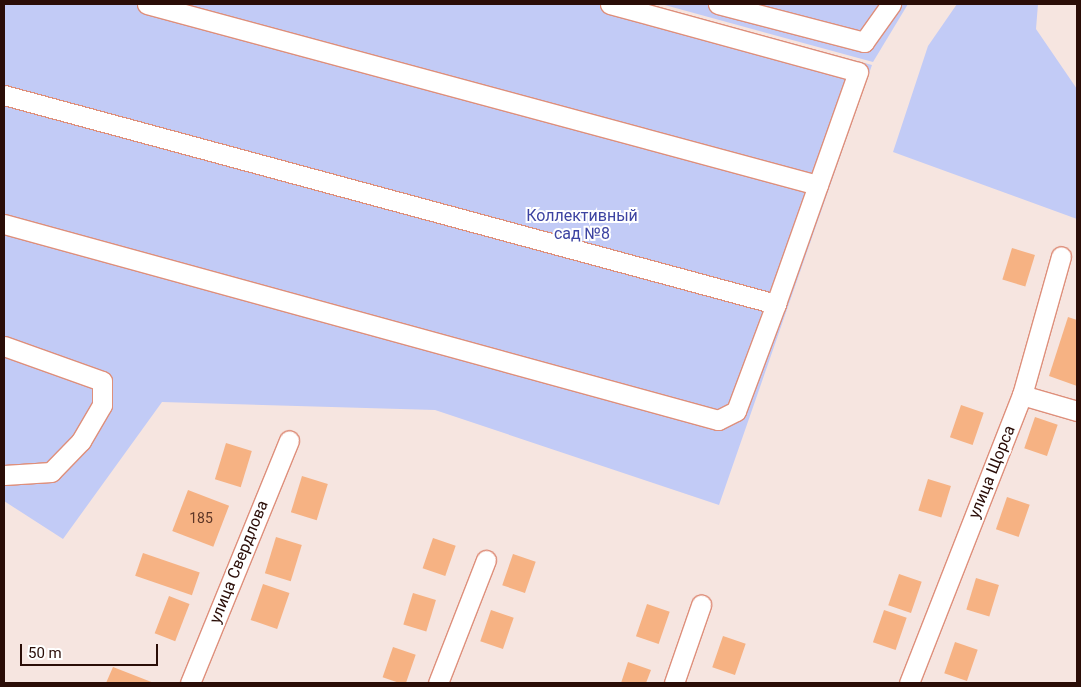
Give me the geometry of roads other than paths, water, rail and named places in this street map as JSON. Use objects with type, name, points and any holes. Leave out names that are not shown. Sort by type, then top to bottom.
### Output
[{"type":"street","points":[[146,4],[818,185]]},
{"type":"street","points":[[4,224],[718,420],[736,411],[858,72],[610,4]]},
{"type":"street","points":[[718,4],[864,42],[891,4]]},
{"type":"street","points":[[4,95],[776,304]]},
{"type":"street","name":"улица Щорса","points":[[909,683],[1022,396],[1061,256]]},
{"type":"street","points":[[4,346],[102,381],[102,406],[81,441],[51,472],[4,475]]},
{"type":"street","points":[[1022,396],[1077,411]]},
{"type":"street","name":"улица Свердлова","points":[[190,683],[289,440]]},
{"type":"street","points":[[438,683],[486,560]]},
{"type":"street","points":[[674,683],[701,605]]},
{"type":"park label","name":"Коллективный сад №8","points":[[582,225]]}]
